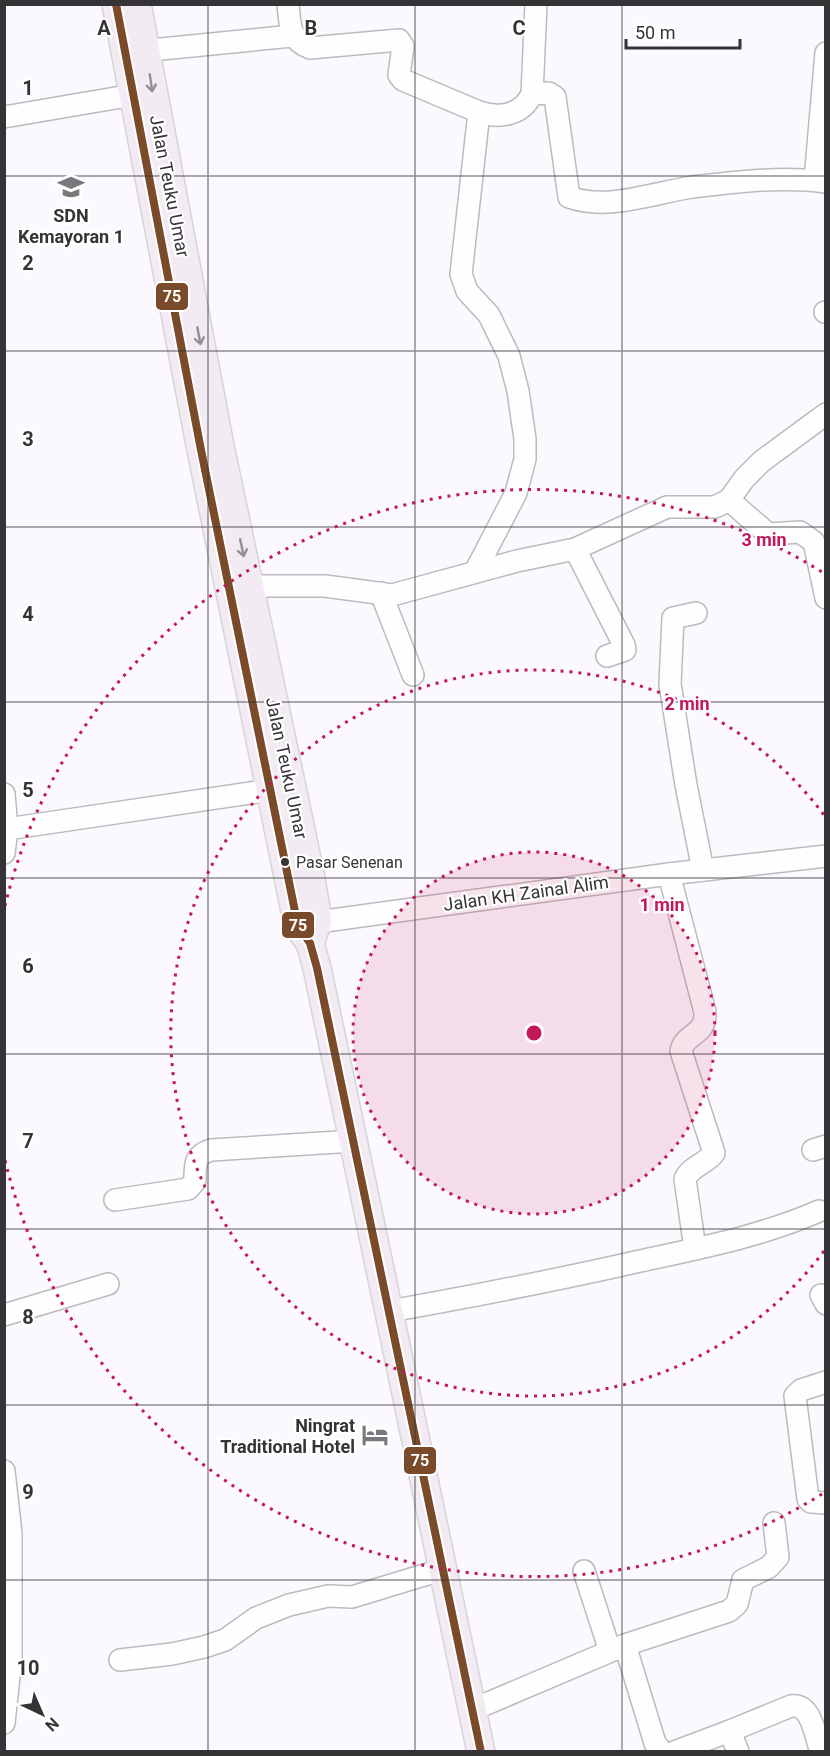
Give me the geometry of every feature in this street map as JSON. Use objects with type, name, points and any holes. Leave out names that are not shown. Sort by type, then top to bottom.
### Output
[{"type":"main road","name":"Jalan Teuku Umar","points":[[116,4],[136,51],[159,126],[271,790],[308,930]]},
{"type":"main road","name":"Jalan Teuku Umar","points":[[137,4],[133,95],[225,511],[250,586],[308,930]]},
{"type":"main road","points":[[308,930],[481,1752]]},
{"type":"street","points":[[288,4],[292,36]]},
{"type":"street","points":[[136,51],[292,36],[309,48],[399,40],[403,46],[399,75],[403,80],[492,117],[505,116],[527,104],[532,94],[536,4]]},
{"type":"street","points":[[532,94],[549,93],[555,97],[569,197],[579,201],[615,201],[746,180],[820,181],[825,53]]},
{"type":"street","points":[[4,117],[133,95]]},
{"type":"street","points":[[475,572],[516,493],[525,459],[518,391],[509,356],[489,315],[467,291],[461,274],[479,112]]},
{"type":"street","points":[[250,586],[324,586],[381,593],[403,593],[475,572],[575,549],[667,507],[715,507],[729,500],[744,478],[762,461],[825,414]]},
{"type":"street","points":[[729,500],[768,534],[800,532],[814,542],[825,598]]},
{"type":"street","points":[[575,549],[624,645],[625,650],[607,656]]},
{"type":"street","points":[[381,593],[412,675]]},
{"type":"street","points":[[696,613],[673,618],[670,684],[686,785],[703,870]]},
{"type":"street","points":[[7,828],[271,790]]},
{"type":"street","points":[[4,794],[7,828],[4,853]]},
{"type":"street","name":"Jalan KH Zainal Alim","points":[[308,930],[669,874],[825,856]]},
{"type":"street","points":[[669,874],[705,1012],[702,1029],[686,1042],[681,1051],[714,1153],[709,1159],[693,1168],[685,1179],[695,1249]]},
{"type":"street","points":[[116,1200],[188,1189],[195,1181],[194,1164],[198,1156],[211,1150],[354,1141]]},
{"type":"street","points":[[390,1311],[501,1291],[695,1249],[784,1225],[819,1211]]},
{"type":"street","points":[[4,1314],[108,1284]]},
{"type":"street","points":[[825,1382],[801,1390],[795,1396],[808,1499],[811,1502],[825,1503]]},
{"type":"street","points":[[4,1471],[11,1658],[4,1723]]},
{"type":"street","points":[[472,1710],[617,1648],[734,1608],[743,1580],[774,1564],[778,1557],[774,1523]]},
{"type":"street","points":[[120,1660],[172,1654],[204,1647],[225,1640],[256,1618],[289,1605],[328,1596],[351,1597],[444,1569]]},
{"type":"street","points":[[584,1571],[655,1743],[662,1752]]},
{"type":"street","points":[[674,1752],[791,1706],[800,1706],[807,1712],[821,1752]]},
{"type":"street","points":[[730,1731],[738,1752]]},
{"type":"transit line","name":"75","points":[[116,4],[201,450],[298,926],[310,943],[317,968],[481,1752]]},
{"type":"place","name":"SDN Kemayoran 1","points":[[71,187]]},
{"type":"place","name":"Pasar Senenan","points":[[285,862]]},
{"type":"place","name":"Ningrat Traditional Hotel","points":[[375,1435]]}]
